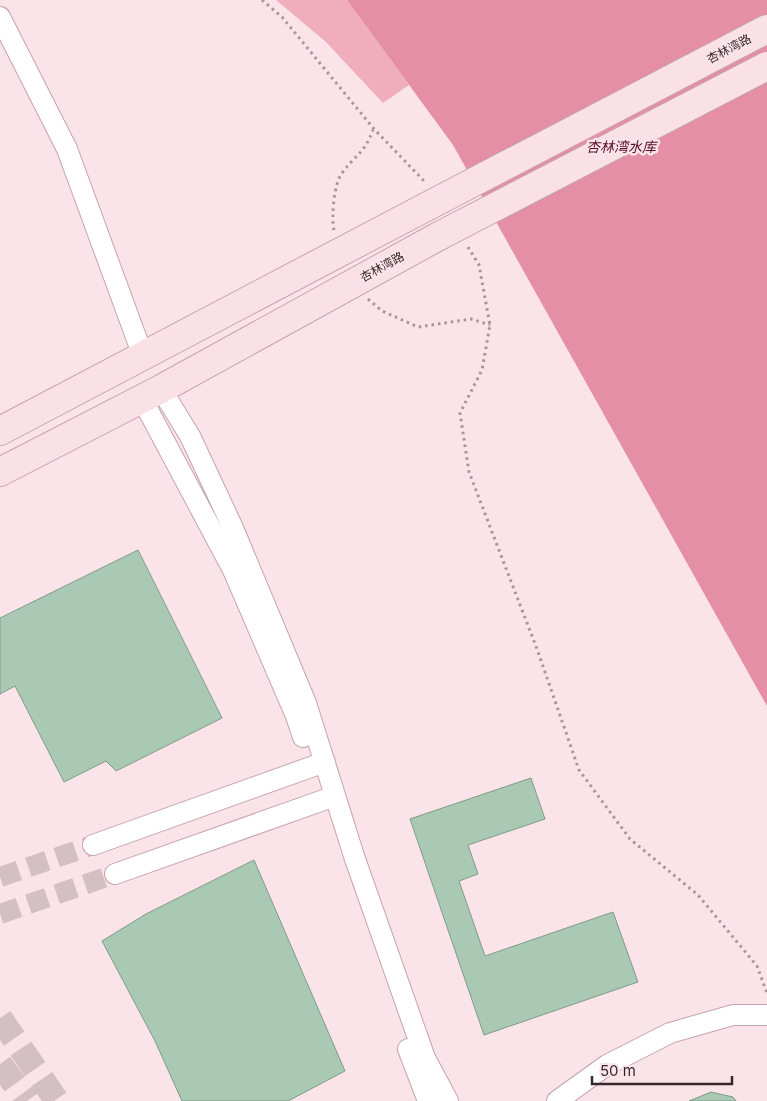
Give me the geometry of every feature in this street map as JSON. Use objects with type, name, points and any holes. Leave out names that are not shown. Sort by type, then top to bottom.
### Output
[{"type":"main road","name":"杏林湾路","points":[[0,431],[339,253],[427,196],[767,29]]},
{"type":"main road","name":"杏林湾路","points":[[0,472],[152,394],[350,285],[452,239],[767,66]]},
{"type":"street","points":[[0,17],[67,149],[143,356]]},
{"type":"street","points":[[152,394],[234,570],[318,765],[329,798],[366,934],[428,1101]]},
{"type":"street","points":[[93,845],[318,765]]},
{"type":"street","points":[[115,874],[329,798]]},
{"type":"street","points":[[329,798],[354,856],[425,1058],[448,1101]]},
{"type":"street","points":[[558,1101],[607,1065],[670,1033],[733,1015],[767,1015]]},
{"type":"path","points":[[262,0],[282,17],[374,129],[423,178],[427,196]]},
{"type":"path","points":[[339,253],[331,218],[340,174],[367,146],[374,129]]},
{"type":"path","points":[[452,239],[479,265],[490,325],[482,370],[460,413],[469,472],[537,649],[579,770],[630,839],[698,896],[757,966],[767,993]]},
{"type":"path","points":[[350,285],[382,311],[418,327],[471,319],[490,325]]},
{"type":"shaded area","points":[[276,0],[347,0],[409,85],[383,103],[326,42]]},
{"type":"water","name":"杏林湾水库","points":[[347,0],[767,0],[767,706],[453,145]]},
{"type":"building","points":[[138,550],[222,718],[116,771],[106,761],[64,782],[15,686],[0,694],[0,618]]},
{"type":"building","points":[[531,778],[545,819],[468,845],[478,874],[459,881],[485,956],[613,912],[638,982],[484,1035],[410,819]]},
{"type":"building","points":[[254,860],[345,1071],[288,1101],[182,1101],[155,1041],[102,941],[146,914]]},
{"type":"building","points":[[711,1092],[733,1097],[736,1101],[689,1101]]},
{"type":"tunnel","points":[[0,877],[93,845]]},
{"type":"tunnel","points":[[0,914],[115,874]]},
{"type":"tunnel","points":[[0,1018],[57,1101]]},
{"type":"tunnel","points":[[0,1064],[27,1101]]}]
